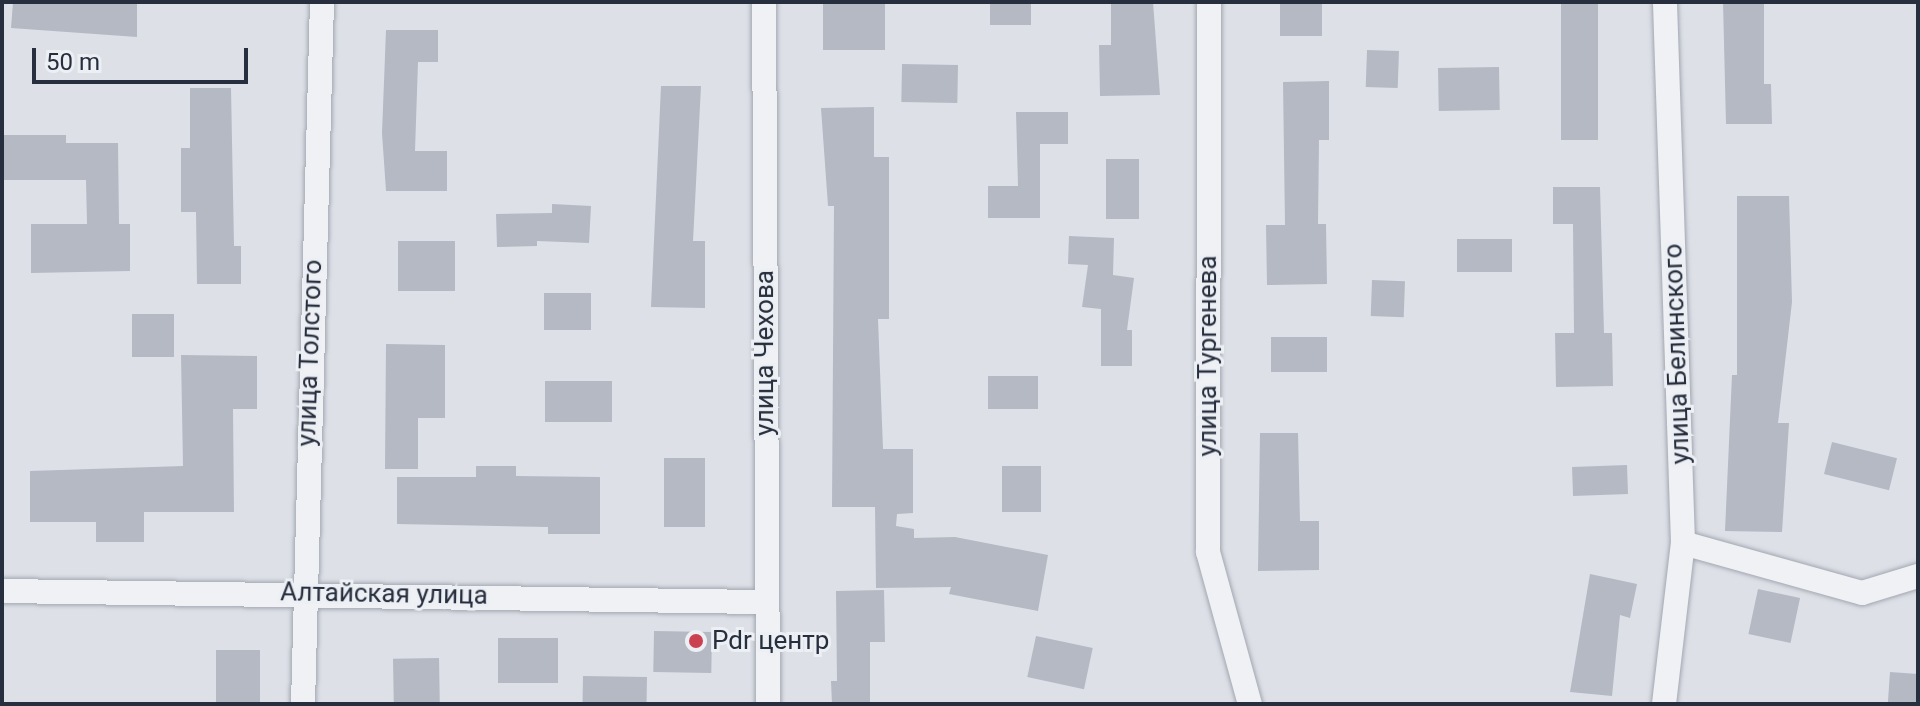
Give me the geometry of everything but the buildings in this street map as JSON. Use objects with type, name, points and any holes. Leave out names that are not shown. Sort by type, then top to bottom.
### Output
[{"type":"street","name":"улица Толстого","points":[[303,704],[302,592],[322,2]]},
{"type":"street","name":"улица Чехова","points":[[764,2],[765,602],[768,704]]},
{"type":"street","name":"улица Тургенева","points":[[1209,2],[1208,552],[1250,704]]},
{"type":"street","name":"улица Белинского","points":[[1664,704],[1683,543],[1665,2]]},
{"type":"street","points":[[1683,543],[1862,593],[1918,576]]},
{"type":"street","name":"Алтайская улица","points":[[2,591],[302,592],[765,602]]},
{"type":"place","name":"Pdr центр","points":[[696,641]]}]
